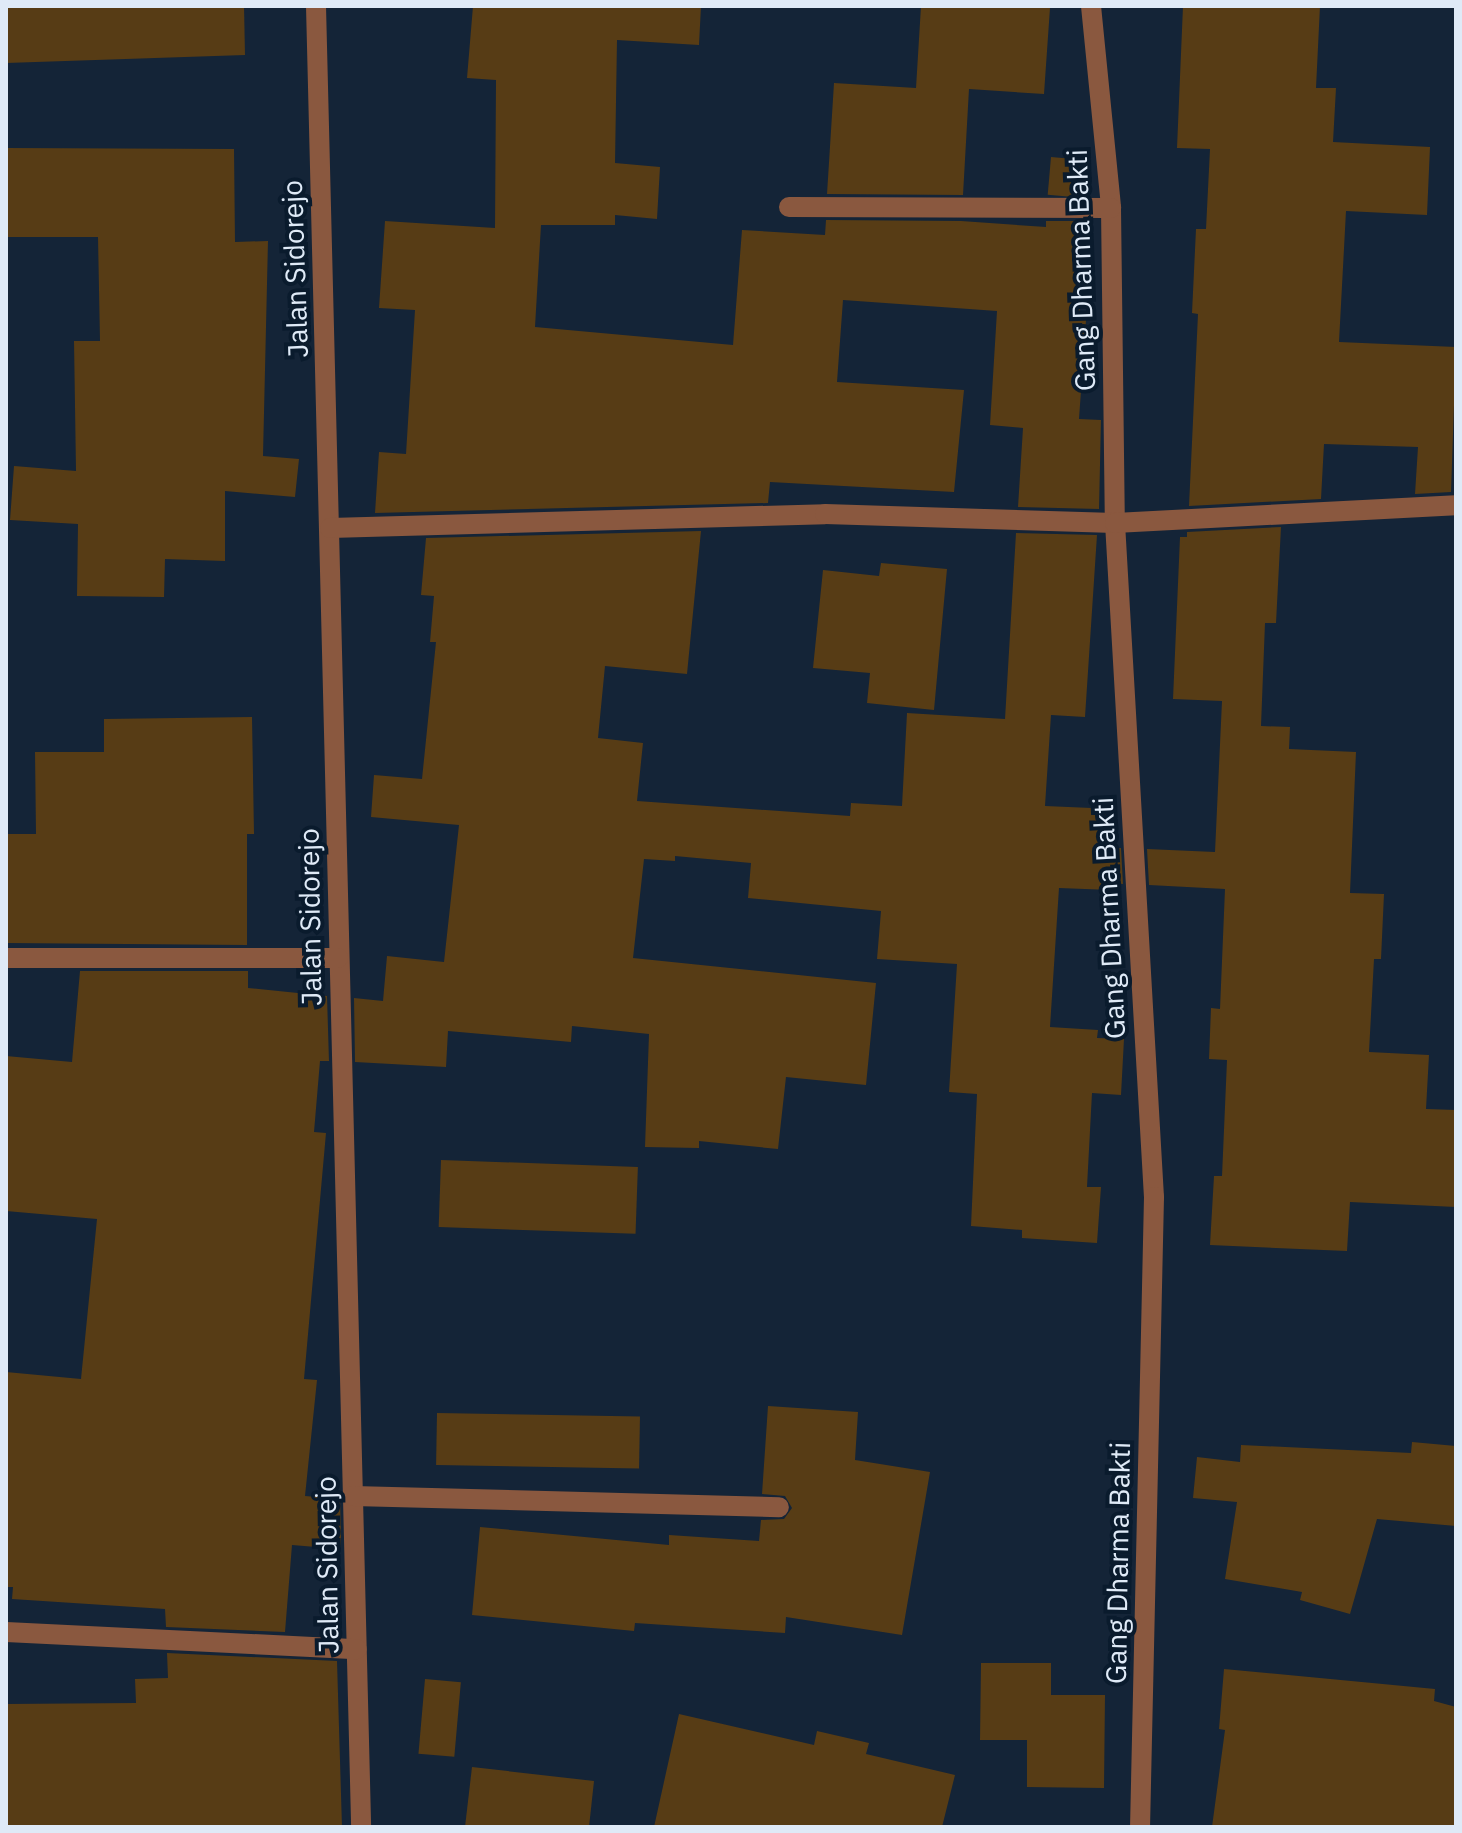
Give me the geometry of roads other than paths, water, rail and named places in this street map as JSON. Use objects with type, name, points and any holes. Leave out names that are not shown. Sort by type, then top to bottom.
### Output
[{"type":"street","name":"Jalan Sidorejo","points":[[316,6],[361,1827]]},
{"type":"street","name":"Gang Dharma Bakti","points":[[1091,6],[1111,208],[1115,523],[1154,1197],[1140,1827]]},
{"type":"street","points":[[789,207],[1111,208]]},
{"type":"street","points":[[330,528],[825,514],[1115,523],[1456,505]]},
{"type":"street","points":[[6,958],[338,958]]},
{"type":"street","points":[[353,1496],[779,1507]]},
{"type":"street","points":[[6,1632],[357,1649]]}]
